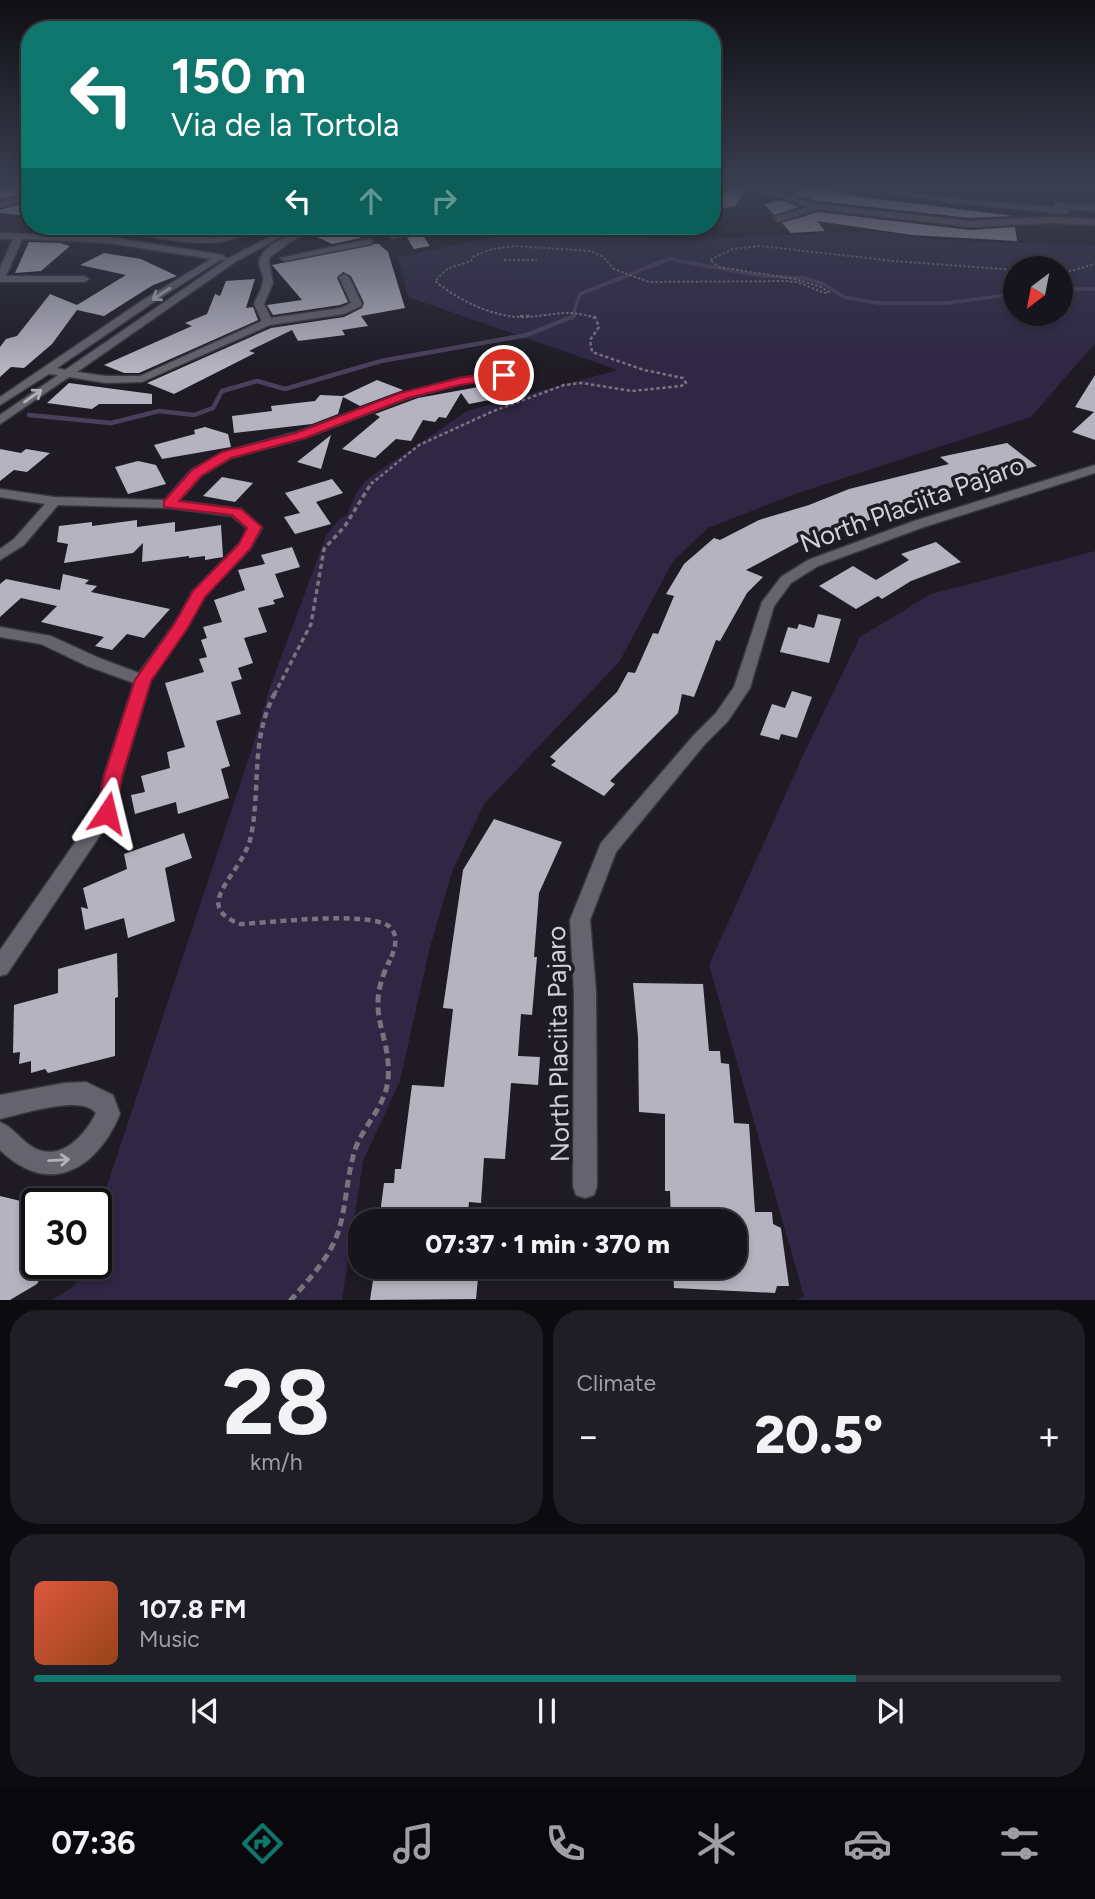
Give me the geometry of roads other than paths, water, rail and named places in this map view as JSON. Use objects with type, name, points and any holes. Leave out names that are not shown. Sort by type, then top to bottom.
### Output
[{"type":"street","points":[[14,247],[0,279],[85,279]]},
{"type":"street","points":[[150,247],[232,260]]},
{"type":"street","points":[[0,402],[239,247]]},
{"type":"street","points":[[0,420],[232,260],[257,247]]},
{"type":"street","points":[[268,322],[260,304],[268,285],[264,262],[275,247]]},
{"type":"street","points":[[316,247],[321,251]]},
{"type":"street","points":[[285,258],[344,247]]},
{"type":"street","points":[[47,369],[127,381],[142,379],[268,322],[355,307],[357,304],[344,277]]},
{"type":"street","points":[[169,504],[196,473],[227,455],[301,435],[404,396],[460,381],[504,375]]},
{"type":"street","name":"North Placiita Pajaro","points":[[585,1186],[584,992],[580,920],[608,848],[699,740],[722,717],[742,688],[767,605],[786,580],[813,563],[919,524],[1095,469]]},
{"type":"street","points":[[0,493],[54,501],[169,504],[236,512],[255,527],[245,546],[198,594],[181,625],[143,680],[113,776],[107,813],[0,967]]},
{"type":"street","points":[[0,556],[19,542],[54,501]]},
{"type":"street","points":[[0,632],[45,640],[93,662],[143,680]]},
{"type":"street","points":[[0,1107],[64,1094],[86,1093],[105,1103],[108,1114],[100,1133],[87,1149],[73,1159],[29,1159],[0,1134]]},
{"type":"waterway","points":[[572,317],[580,294],[669,259],[761,276],[804,278],[824,284],[844,297],[877,303],[947,303],[1003,296]]},
{"type":"waterway","points":[[1073,289],[1095,289]]},
{"type":"waterway","points":[[29,415],[111,423],[159,411],[194,415],[213,408],[222,391],[257,381],[285,389],[381,361],[527,335],[572,317]]}]
